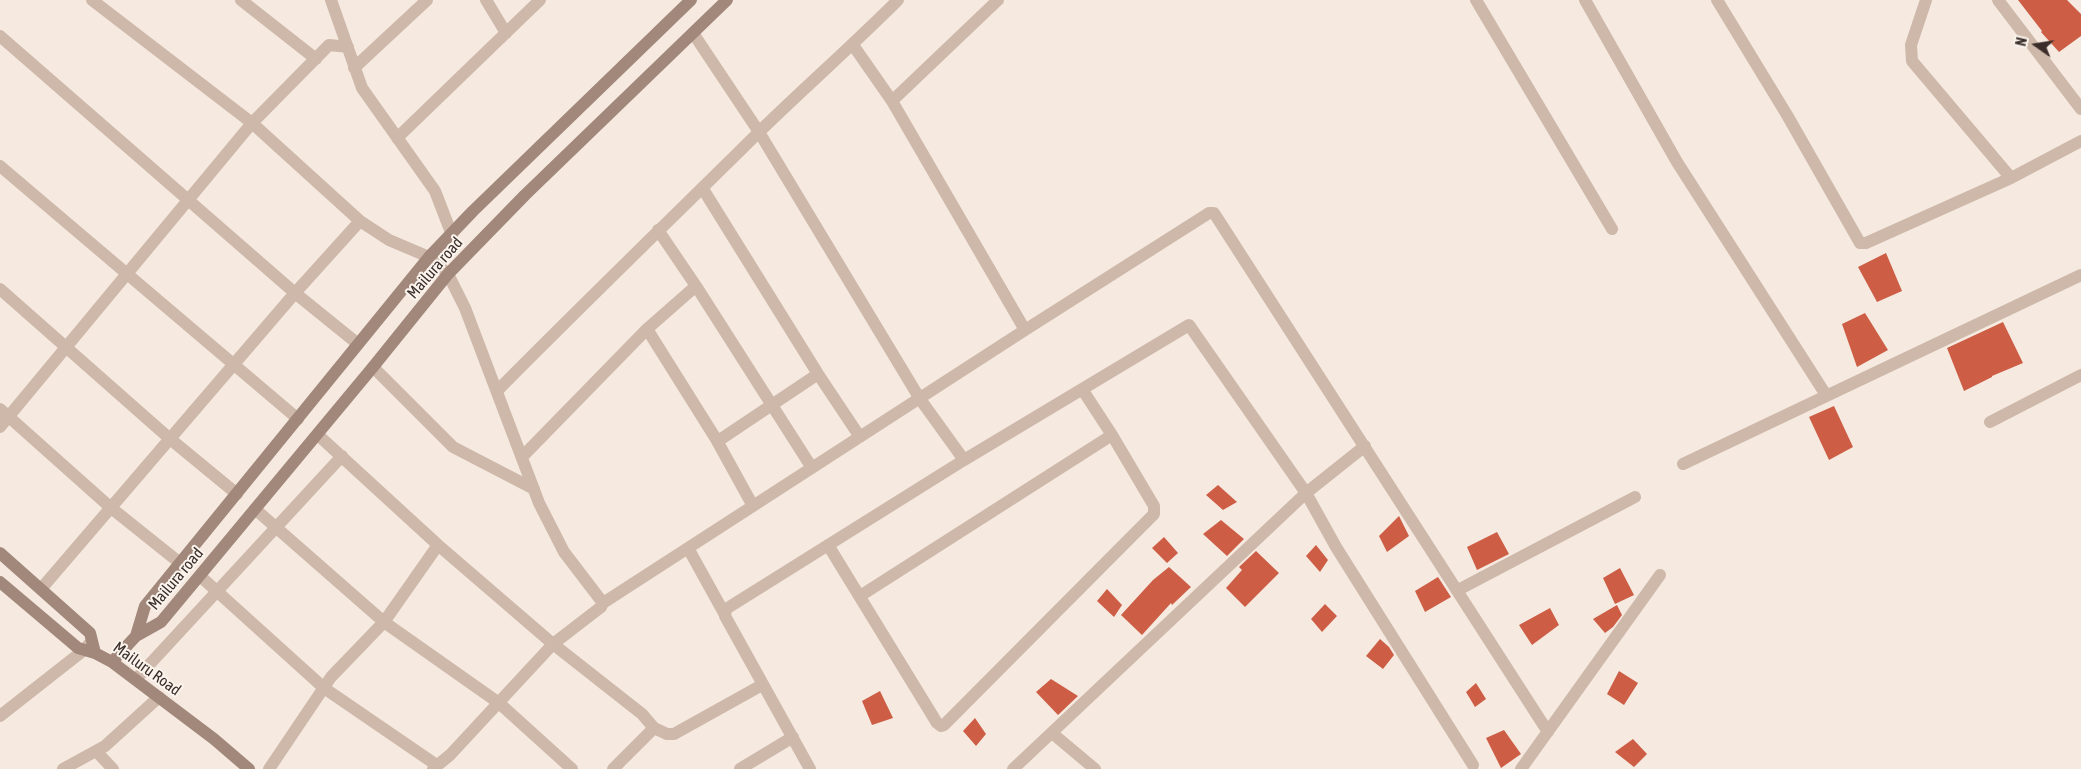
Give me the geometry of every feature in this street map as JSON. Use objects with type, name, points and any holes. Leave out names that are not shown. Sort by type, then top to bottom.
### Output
[{"type":"street","points":[[92,0],[252,123],[360,221],[389,240],[429,257],[448,274],[465,308],[534,489],[564,552],[603,603]]},
{"type":"street","points":[[241,0],[316,59]]},
{"type":"street","points":[[332,0],[362,88],[435,191],[452,235]]},
{"type":"street","points":[[486,0],[506,33]]},
{"type":"street","points":[[397,138],[540,0]]},
{"type":"street","name":"Mailura road","points":[[136,636],[145,606],[429,257],[480,204],[691,0]]},
{"type":"street","name":"Mailura road","points":[[136,636],[158,625],[374,367],[448,274],[526,195],[726,0]]},
{"type":"street","points":[[496,391],[658,230],[703,189],[759,132],[853,45],[898,0]]},
{"type":"street","points":[[892,101],[998,0]]},
{"type":"street","points":[[1476,0],[1612,229]]},
{"type":"street","points":[[1586,0],[1677,162],[1826,395]]},
{"type":"street","points":[[1717,0],[1860,243],[1866,243],[2011,178],[2081,141]]},
{"type":"street","points":[[1926,0],[1911,45],[1912,60],[2011,178]]},
{"type":"street","points":[[1998,0],[2081,109]]},
{"type":"street","points":[[354,68],[421,2]]},
{"type":"street","points":[[693,33],[759,132],[920,399],[964,460]]},
{"type":"street","points":[[0,36],[294,293],[358,344]]},
{"type":"street","points":[[0,427],[4,413],[66,347],[252,123],[329,45],[348,46]]},
{"type":"street","points":[[853,45],[892,101],[1025,330]]},
{"type":"street","points":[[0,166],[298,419]]},
{"type":"street","points":[[703,189],[860,438]]},
{"type":"street","points":[[434,769],[450,755],[553,644],[601,607],[603,603],[1209,213],[1214,213],[1548,732]]},
{"type":"street","points":[[41,589],[294,293],[360,221]]},
{"type":"street","points":[[658,230],[812,468]]},
{"type":"street","points":[[1683,464],[2081,275]]},
{"type":"street","points":[[522,457],[647,329],[696,286]]},
{"type":"street","points":[[0,289],[169,438],[237,494]]},
{"type":"street","points":[[724,613],[728,607],[964,460],[1189,325],[1306,493],[1336,547],[1473,768]]},
{"type":"street","points":[[647,329],[716,439],[753,506]]},
{"type":"street","points":[[374,367],[453,447],[534,489]]},
{"type":"street","points":[[716,439],[720,439],[818,374]]},
{"type":"street","points":[[1990,422],[2081,375]]},
{"type":"street","points":[[828,545],[937,723],[942,726],[1154,514],[1154,506],[1082,389]]},
{"type":"street","points":[[4,413],[110,507],[180,563]]},
{"type":"street","points":[[318,434],[438,545],[553,644],[642,714],[654,728],[667,734],[674,734],[762,684]]},
{"type":"street","points":[[860,596],[1112,435]]},
{"type":"street","points":[[1013,769],[1306,493],[1365,446]]},
{"type":"street","points":[[136,679],[342,456]]},
{"type":"street","points":[[1458,590],[1635,497]]},
{"type":"street","points":[[255,509],[384,622],[499,703],[572,769]]},
{"type":"street","points":[[268,769],[331,677],[384,622],[438,545]]},
{"type":"street","points":[[688,548],[810,769]]},
{"type":"street","points":[[0,553],[90,633],[91,647],[0,715]]},
{"type":"street","points":[[1521,769],[1660,575]]},
{"type":"street","points":[[200,576],[324,688],[435,764],[434,769]]},
{"type":"street","name":"Mailuru Road","points":[[0,582],[76,646],[91,647],[214,739],[249,769]]},
{"type":"street","points":[[112,662],[136,636]]},
{"type":"street","points":[[63,769],[96,751],[159,697]]},
{"type":"street","points":[[613,769],[654,728]]},
{"type":"street","points":[[1052,733],[1095,769]]},
{"type":"street","points":[[741,769],[793,737]]},
{"type":"street","points":[[96,751],[113,769]]},
{"type":"building","points":[[2018,0],[2067,0],[2081,14],[2081,36],[2059,52],[2041,32]]},
{"type":"building","points":[[1886,253],[1902,291],[1877,302],[1858,267]]},
{"type":"building","points":[[1865,313],[1888,350],[1857,367],[1842,324]]},
{"type":"building","points":[[2003,322],[2023,363],[1992,376],[1964,391],[1947,348]]},
{"type":"building","points":[[1834,406],[1853,447],[1829,460],[1809,417]]},
{"type":"building","points":[[1218,485],[1237,502],[1223,510],[1206,495]]},
{"type":"building","points":[[1399,516],[1409,536],[1387,552],[1379,536]]},
{"type":"building","points":[[1221,520],[1244,539],[1227,556],[1203,534]]},
{"type":"building","points":[[1497,532],[1509,554],[1477,570],[1467,547]]},
{"type":"building","points":[[1164,537],[1178,553],[1167,563],[1152,548]]},
{"type":"building","points":[[1316,545],[1328,560],[1320,572],[1306,556]]},
{"type":"building","points":[[1256,551],[1279,573],[1245,607],[1226,588],[1242,570],[1239,567]]},
{"type":"building","points":[[1169,567],[1191,587],[1172,605],[1171,603],[1142,635],[1121,615],[1153,580]]},
{"type":"building","points":[[1620,568],[1634,595],[1615,604],[1603,578]]},
{"type":"building","points":[[1438,577],[1451,597],[1425,612],[1415,591]]},
{"type":"building","points":[[1107,589],[1122,605],[1114,617],[1097,601]]},
{"type":"building","points":[[1325,604],[1337,616],[1322,632],[1311,619]]},
{"type":"building","points":[[1617,605],[1622,615],[1613,627],[1605,633],[1593,619]]},
{"type":"building","points":[[1550,608],[1559,625],[1532,645],[1519,625]]},
{"type":"building","points":[[1380,639],[1389,647],[1394,655],[1383,669],[1366,656]]},
{"type":"building","points":[[1619,671],[1638,683],[1624,705],[1607,694]]},
{"type":"building","points":[[1051,679],[1078,696],[1058,715],[1036,692]]},
{"type":"building","points":[[1476,683],[1486,699],[1475,707],[1466,692]]},
{"type":"building","points":[[880,691],[893,718],[872,725],[862,701]]},
{"type":"building","points":[[975,718],[986,734],[976,746],[963,731]]},
{"type":"building","points":[[1504,730],[1521,754],[1501,768],[1486,738]]},
{"type":"building","points":[[1633,739],[1647,754],[1634,767],[1615,752]]}]
